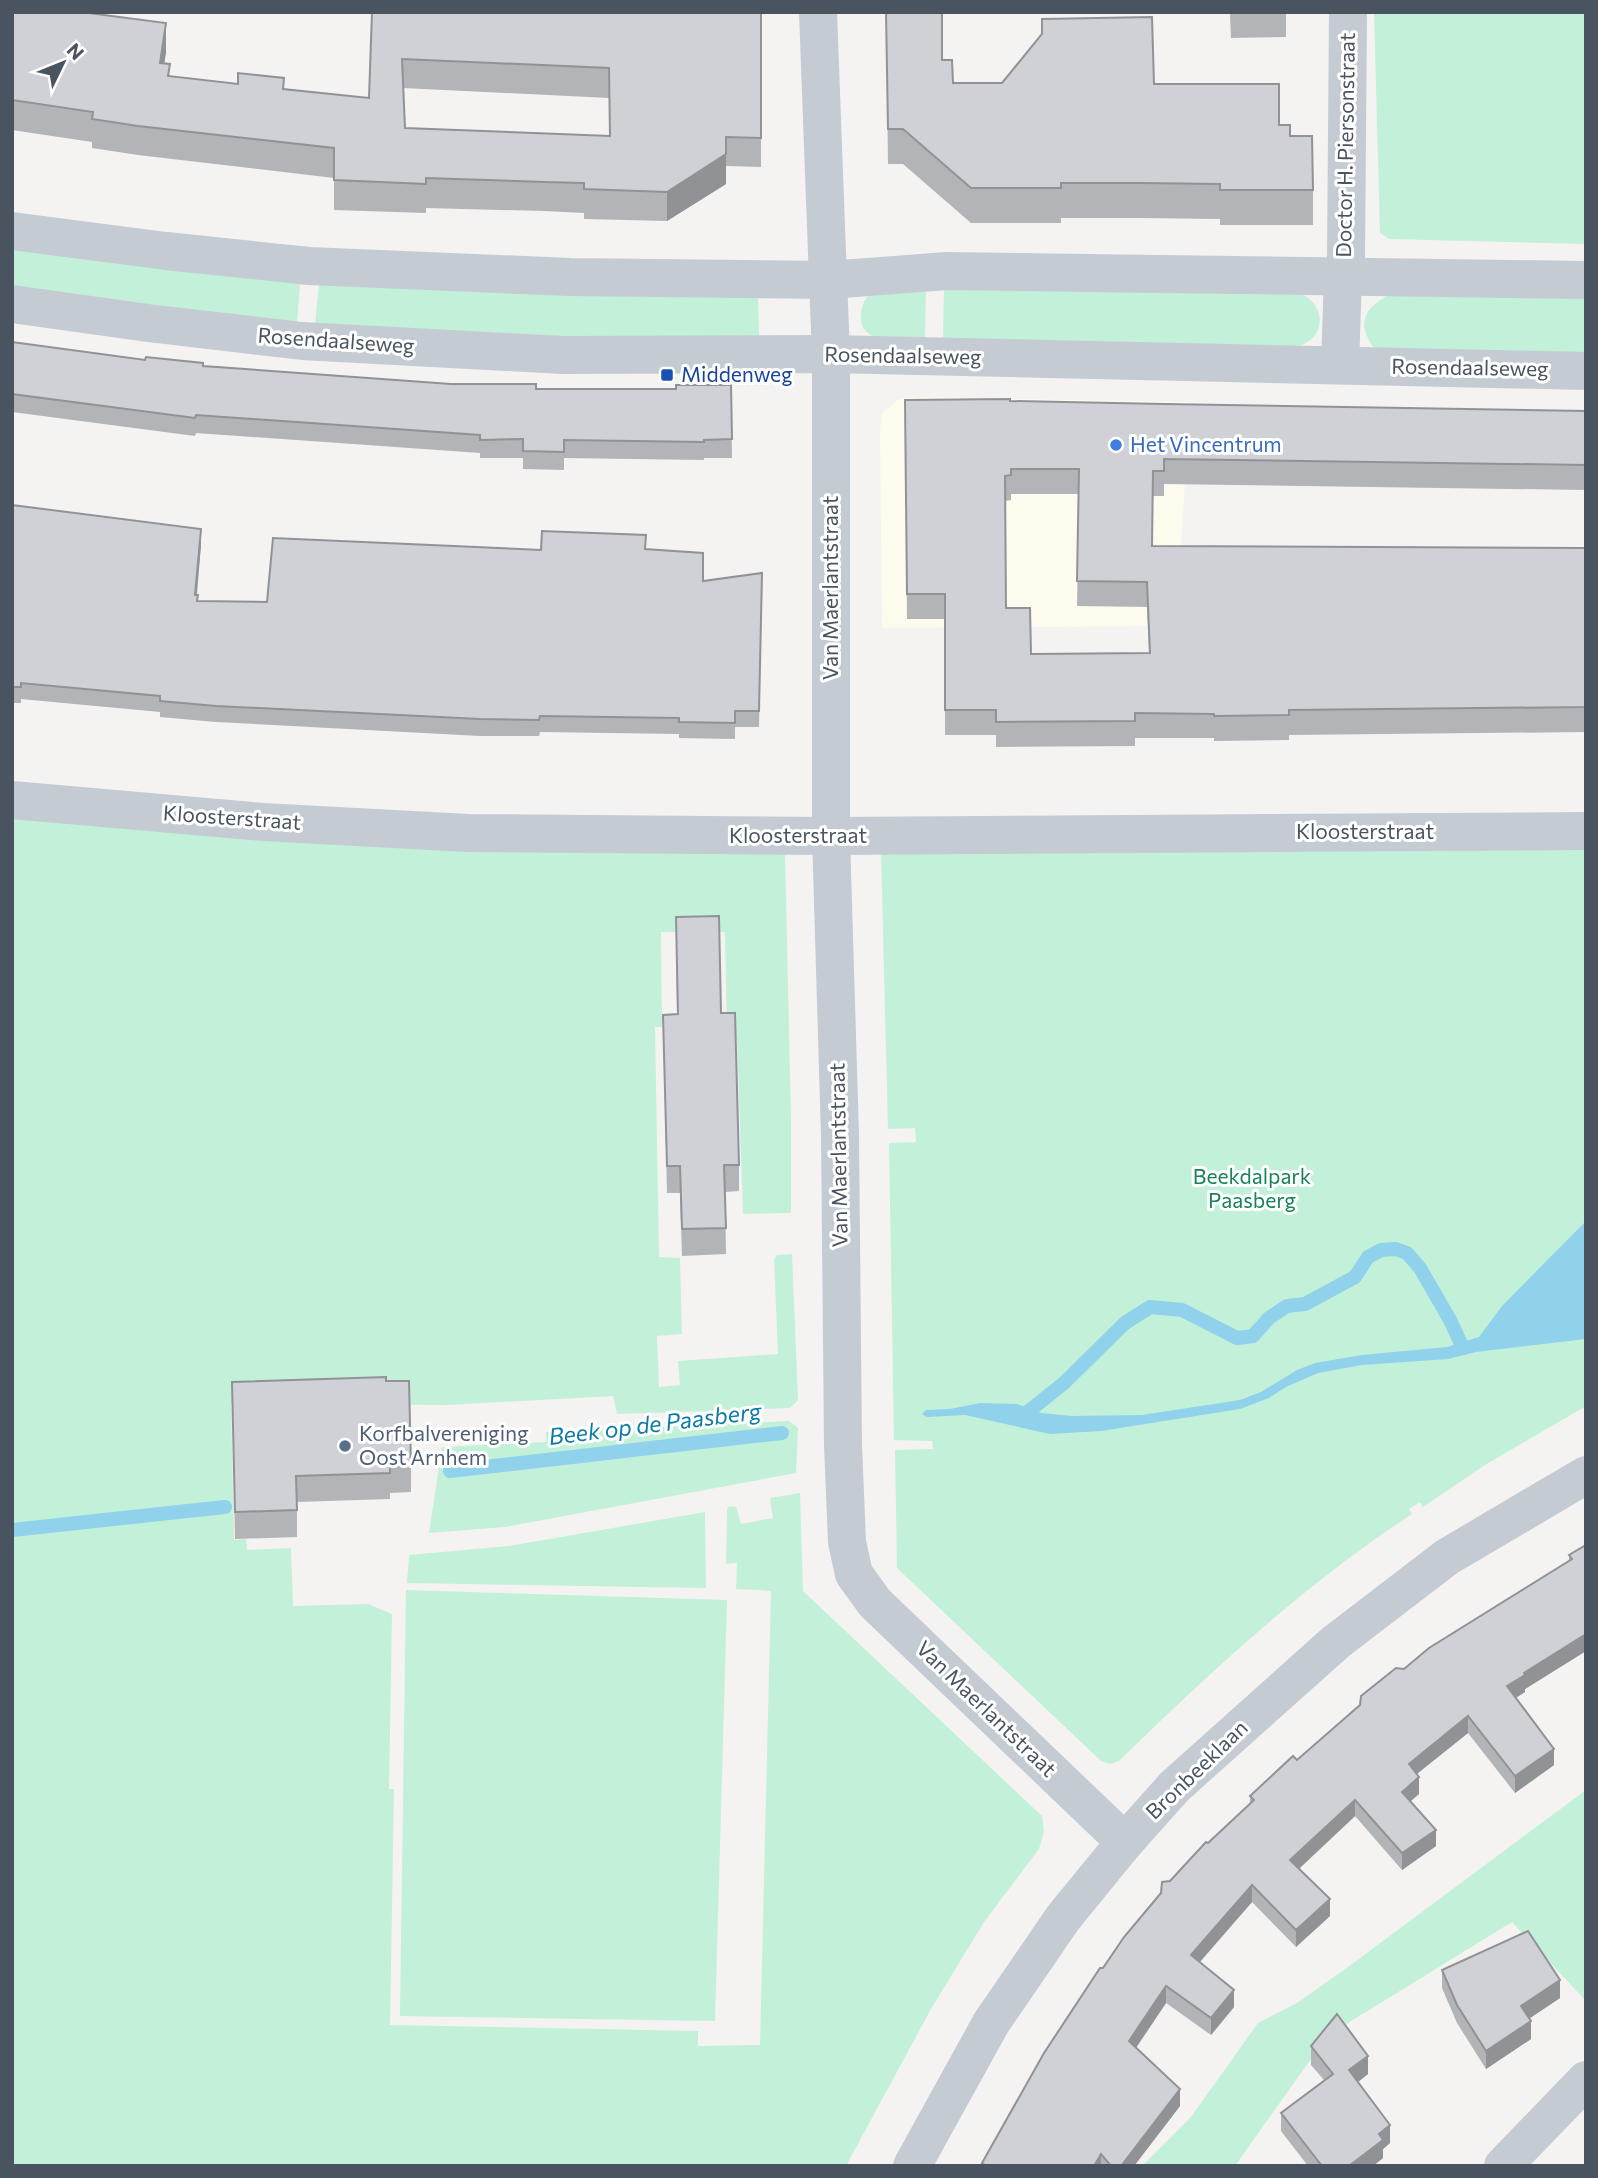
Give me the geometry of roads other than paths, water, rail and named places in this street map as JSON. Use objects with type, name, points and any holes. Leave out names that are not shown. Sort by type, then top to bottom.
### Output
[{"type":"street","points":[[818,12],[828,279]]},
{"type":"street","name":"Doctor H. Piersonstraat","points":[[1340,365],[1346,258],[1348,12]]},
{"type":"street","points":[[12,231],[309,266],[570,278],[828,279],[947,271],[1586,280]]},
{"type":"street","name":"Van Maerlantstraat","points":[[828,279],[831,354],[831,836],[840,1136],[843,1444],[847,1542],[854,1574],[875,1603],[1125,1842]]},
{"type":"street","name":"Rosendaalseweg","points":[[12,304],[302,341],[563,355],[831,354],[1586,371]]},
{"type":"street","name":"Kloosterstraat","points":[[12,800],[263,822],[468,833],[831,836],[1586,831]]},
{"type":"street","name":"Bronbeeklaan","points":[[912,2166],[991,2023],[1063,1918],[1174,1787],[1336,1642],[1447,1557],[1586,1475]]},
{"type":"street","points":[[1503,2166],[1586,2080]]},
{"type":"water","points":[[1586,1221],[1586,1339],[1476,1352],[1448,1359],[1362,1365],[1318,1373],[1269,1398],[1240,1409],[1101,1431],[1050,1434],[965,1415],[927,1417],[922,1414],[926,1410],[980,1403],[1017,1404],[1041,1413],[1071,1416],[1142,1415],[1240,1400],[1261,1392],[1297,1370],[1315,1363],[1362,1355],[1447,1347],[1479,1337],[1502,1306]]},
{"type":"waterway","name":"Beek op de Paasberg","points":[[1024,1415],[1064,1383],[1125,1323],[1150,1307],[1182,1310],[1237,1338],[1253,1336],[1269,1318],[1287,1306],[1305,1304],[1355,1277],[1368,1257],[1381,1250],[1396,1249],[1407,1253],[1420,1268],[1463,1348]]},
{"type":"waterway","name":"Beek op de Paasberg","points":[[450,1471],[782,1433]]},
{"type":"waterway","name":"Beek op de Paasberg","points":[[12,1530],[225,1507]]},
{"type":"place","name":"Middenweg","points":[[667,375]]},
{"type":"place","name":"Het Vincentrum","points":[[1116,445]]},
{"type":"place","name":"Korfbalvereniging Oost Arnhem","points":[[345,1446]]},
{"type":"park label","name":"Beekdalpark Paasberg","points":[[1252,1189]]}]
